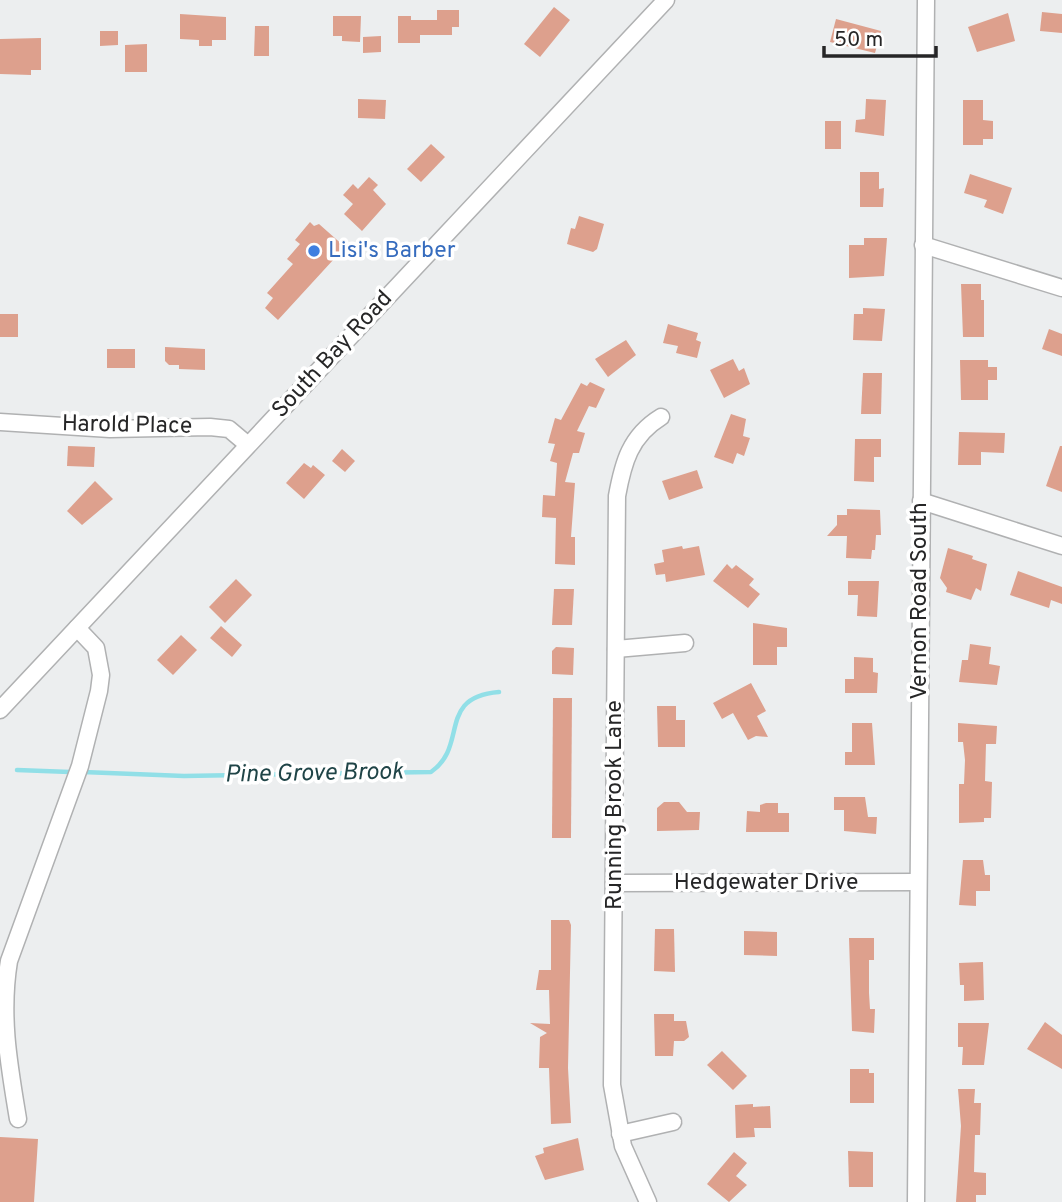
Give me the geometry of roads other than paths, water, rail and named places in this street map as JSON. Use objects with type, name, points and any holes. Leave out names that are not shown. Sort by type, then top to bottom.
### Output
[{"type":"street","name":"South Bay Road","points":[[0,710],[666,0]]},
{"type":"street","name":"Vernon Road South","points":[[916,1202],[926,0]]},
{"type":"street","points":[[923,245],[1062,288]]},
{"type":"street","name":"Running Brook Lane","points":[[648,1202],[620,1133],[612,1085],[617,496],[623,464],[635,439],[661,417]]},
{"type":"street","name":"Harold Place","points":[[0,422],[110,429],[210,427],[229,429],[248,445]]},
{"type":"street","points":[[921,501],[1062,546]]},
{"type":"street","points":[[18,1119],[4,1036],[4,990],[9,961],[80,765],[101,674],[96,648],[77,628]]},
{"type":"street","points":[[616,649],[685,643]]},
{"type":"street","name":"Hedgewater Drive","points":[[614,883],[918,882]]},
{"type":"street","points":[[620,1133],[673,1122]]},
{"type":"waterway","name":"Pine Grove Brook","points":[[83,772],[184,776],[431,772],[449,749],[460,713],[467,703],[480,696],[499,692]]},
{"type":"waterway","name":"Pine Grove Brook","points":[[17,770],[70,772]]},
{"type":"place","name":"Lisi's Barber","points":[[314,251]]}]
